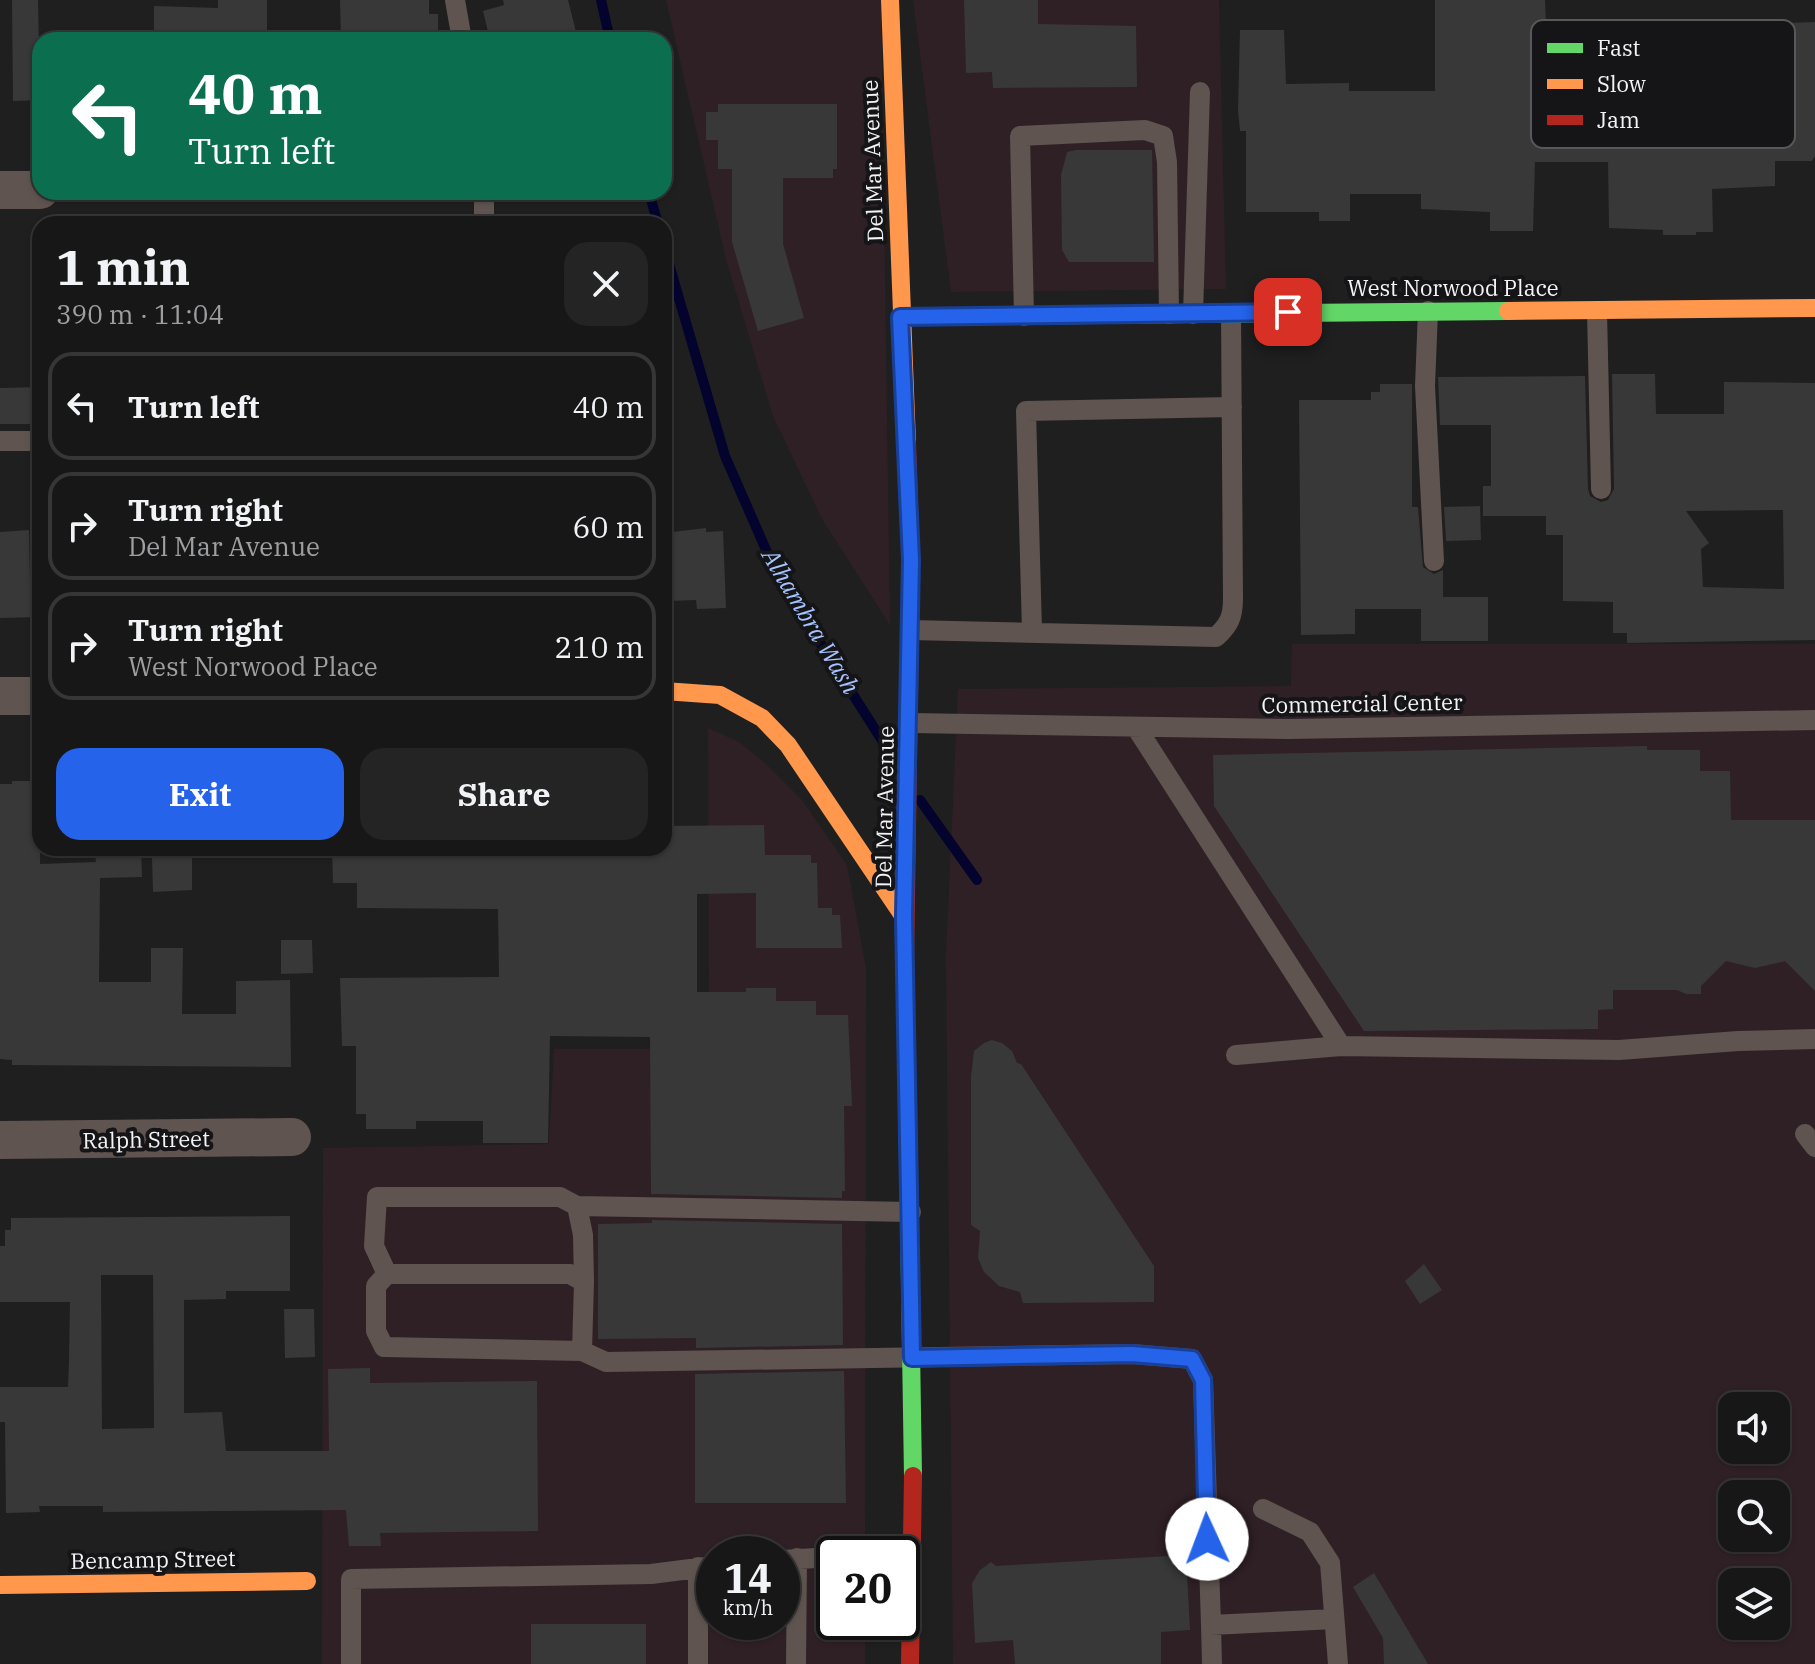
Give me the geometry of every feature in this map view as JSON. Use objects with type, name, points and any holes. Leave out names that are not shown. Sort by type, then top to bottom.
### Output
[{"type":"main road","name":"Del Mar Avenue","points":[[890,0],[911,560],[904,917],[912,1358],[907,1536]]},
{"type":"main road","name":"West Norwood Place","points":[[900,317],[1815,308]]},
{"type":"main road","points":[[672,692],[720,695],[762,718],[788,745],[904,917]]},
{"type":"main road","name":"Bencamp Street","points":[[0,1585],[307,1581]]},
{"type":"main road","name":"Del Mar Avenue","points":[[909,1640],[910,1664]]},
{"type":"street","points":[[0,190],[32,190]]},
{"type":"street","points":[[0,696],[32,696]]},
{"type":"street","name":"Ralph Street","points":[[0,1140],[292,1137]]},
{"type":"lane","points":[[455,0],[461,32]]},
{"type":"lane","points":[[1193,314],[1200,92]]},
{"type":"lane","points":[[1024,316],[1020,136],[1145,130],[1163,136],[1167,162],[1169,314]]},
{"type":"lane","points":[[1428,311],[1425,386],[1434,561]]},
{"type":"lane","points":[[1597,311],[1601,489]]},
{"type":"lane","points":[[910,630],[1216,637],[1227,627],[1233,614],[1231,313]]},
{"type":"lane","points":[[1032,631],[1026,411],[1232,407]]},
{"type":"lane","points":[[0,441],[32,441]]},
{"type":"lane","name":"Commercial Center","points":[[910,723],[1288,729],[1815,720]]},
{"type":"lane","points":[[1136,727],[1341,1046]]},
{"type":"lane","points":[[1236,1055],[1341,1046],[1619,1050],[1815,1039]]},
{"type":"lane","points":[[387,1274],[374,1246],[377,1197],[560,1197],[577,1206],[911,1212]]},
{"type":"lane","points":[[577,1206],[583,1235],[582,1351]]},
{"type":"lane","points":[[584,1282],[570,1274],[387,1274],[376,1286],[376,1331],[384,1347],[582,1351],[606,1362],[1132,1354],[1192,1359],[1203,1380],[1212,1664]]},
{"type":"lane","points":[[1263,1509],[1310,1532],[1330,1563],[1338,1664]]},
{"type":"lane","points":[[351,1664],[351,1579],[651,1574],[696,1568]]},
{"type":"lane","points":[[1211,1625],[1334,1619]]},
{"type":"lane","points":[[698,1664],[700,1640]]},
{"type":"lane","points":[[795,1640],[796,1664]]},
{"type":"shaded area","points":[[666,0],[881,0],[890,625],[822,519],[773,416],[726,259]]},
{"type":"shaded area","points":[[913,0],[1219,0],[1226,289],[951,292]]},
{"type":"shaded area","points":[[1292,644],[1815,644],[1815,1664],[953,1664],[946,956],[958,689],[1291,686]]},
{"type":"shaded area","points":[[708,728],[739,742],[802,800],[847,865],[866,968],[865,1536],[816,1536],[816,1640],[865,1640],[865,1664],[322,1664],[323,1148],[549,1144],[554,1049],[709,1049]]},
{"type":"building","points":[[12,0],[38,0],[39,32],[32,32],[32,100],[13,101]]},
{"type":"building","points":[[218,0],[267,0],[267,32],[154,32],[154,6],[218,8]]},
{"type":"building","points":[[340,0],[429,0],[429,14],[438,14],[438,32],[341,32]]},
{"type":"building","points":[[503,0],[568,0],[576,32],[488,32],[483,11],[504,5]]},
{"type":"building","points":[[964,0],[1038,0],[1038,24],[1136,26],[1137,87],[993,88],[992,72],[966,73]]},
{"type":"building","points":[[1435,0],[1545,0],[1546,20],[1531,20],[1531,148],[1795,148],[1795,23],[1815,22],[1815,156],[1812,161],[1775,161],[1775,186],[1712,189],[1713,232],[1663,235],[1663,230],[1609,228],[1608,162],[1535,162],[1533,231],[1490,231],[1490,212],[1421,209],[1421,194],[1350,194],[1350,221],[1319,221],[1319,212],[1246,212],[1246,131],[1240,131],[1238,110],[1240,30],[1284,30],[1286,84],[1349,83],[1349,91],[1435,91]]},
{"type":"building","points":[[718,104],[837,104],[837,169],[833,169],[833,178],[783,178],[783,244],[804,318],[758,331],[732,242],[732,169],[718,169],[718,140],[706,140],[706,112],[718,112]]},
{"type":"building","points":[[1152,150],[1154,262],[1069,262],[1062,250],[1061,175],[1067,152]]},
{"type":"building","points":[[1612,374],[1655,374],[1656,414],[1724,414],[1724,382],[1815,383],[1815,640],[1627,643],[1627,633],[1613,633],[1613,602],[1563,601],[1563,535],[1546,535],[1546,516],[1483,516],[1483,486],[1491,486],[1491,425],[1440,425],[1438,377],[1585,376],[1588,489],[1590,496],[1601,502],[1608,500],[1614,489]],"holes":[[[1783,510],[1784,589],[1703,587],[1701,549],[1709,543],[1686,511]]]},
{"type":"building","points":[[1380,384],[1412,384],[1412,507],[1418,507],[1423,567],[1434,574],[1443,570],[1443,597],[1488,597],[1488,641],[1421,641],[1421,609],[1355,609],[1355,634],[1301,635],[1299,400],[1371,400],[1371,392],[1380,392]]},
{"type":"building","points":[[32,387],[32,424],[0,424],[0,388]]},
{"type":"building","points":[[1480,506],[1481,540],[1446,541],[1444,507]]},
{"type":"building","points":[[706,528],[706,532],[723,531],[726,608],[697,609],[696,600],[672,601],[672,532]]},
{"type":"building","points":[[29,530],[32,617],[0,618],[0,532]]},
{"type":"building","points":[[1647,746],[1647,750],[1700,750],[1700,771],[1730,771],[1731,820],[1815,820],[1815,991],[1785,961],[1755,968],[1726,961],[1701,986],[1701,994],[1686,994],[1677,990],[1613,990],[1613,1009],[1598,1010],[1598,1029],[1364,1031],[1214,806],[1213,755]]},
{"type":"building","points":[[12,781],[32,781],[32,856],[40,856],[40,864],[96,862],[95,856],[141,856],[142,877],[100,878],[99,982],[151,982],[151,948],[183,948],[182,1014],[236,1014],[236,981],[290,980],[291,1067],[12,1065],[12,1060],[0,1059],[0,784],[12,784]]},
{"type":"building","points":[[764,825],[765,855],[811,855],[811,863],[817,863],[818,908],[832,908],[832,915],[840,915],[842,948],[756,948],[756,893],[697,894],[697,992],[746,992],[746,988],[776,988],[776,1001],[816,1001],[816,1015],[848,1015],[852,1106],[844,1106],[845,1191],[842,1191],[842,1198],[651,1194],[650,1037],[550,1036],[548,1143],[483,1143],[483,1121],[416,1121],[416,1129],[366,1129],[366,1114],[356,1114],[356,1046],[342,1046],[340,978],[499,977],[498,909],[357,908],[357,883],[333,883],[332,856],[672,856],[672,826]]},
{"type":"building","points":[[192,857],[192,890],[153,892],[152,858]]},
{"type":"building","points":[[281,940],[312,940],[313,973],[281,974]]},
{"type":"building","points":[[992,1040],[1012,1051],[1017,1063],[1021,1064],[1154,1266],[1154,1302],[1023,1303],[1020,1292],[999,1286],[984,1272],[978,1258],[980,1231],[971,1225],[971,1077],[974,1051]]},
{"type":"building","points":[[290,1216],[290,1291],[226,1291],[226,1299],[184,1300],[184,1413],[222,1412],[226,1451],[329,1451],[328,1369],[370,1368],[370,1383],[537,1381],[538,1531],[380,1533],[381,1546],[349,1546],[346,1510],[103,1512],[103,1506],[39,1506],[40,1512],[6,1513],[5,1422],[0,1422],[0,1387],[68,1387],[70,1302],[0,1302],[0,1246],[5,1246],[5,1230],[11,1230],[11,1218]],"holes":[[[101,1275],[153,1275],[154,1428],[102,1429]]]},
{"type":"building","points":[[652,1220],[842,1224],[843,1345],[696,1348],[696,1338],[598,1339],[598,1224],[652,1223]]},
{"type":"building","points":[[1424,1264],[1442,1290],[1420,1304],[1405,1281]]},
{"type":"building","points":[[284,1309],[314,1309],[315,1357],[285,1358]]},
{"type":"building","points":[[844,1371],[846,1503],[695,1503],[695,1374]]},
{"type":"building","points":[[1186,1555],[1190,1630],[1161,1632],[1161,1664],[1015,1664],[1013,1640],[975,1643],[972,1583],[980,1570],[991,1562],[996,1566]]},
{"type":"building","points":[[1374,1573],[1428,1664],[1384,1664],[1383,1638],[1353,1587]]},
{"type":"building","points":[[531,1624],[646,1624],[646,1664],[531,1664]]},
{"type":"waterway","name":"Alhambra Wash","points":[[601,0],[608,32]]},
{"type":"waterway","name":"Alhambra Wash","points":[[651,200],[656,216]]},
{"type":"waterway","name":"Alhambra Wash","points":[[672,274],[725,456],[777,575],[892,756]]},
{"type":"waterway","name":"Alhambra Wash","points":[[920,800],[977,880]]},
{"type":"traffic: fast","points":[[900,317],[1508,311]]},
{"type":"traffic: fast","points":[[905,963],[913,1476]]},
{"type":"traffic: slow","points":[[890,0],[907,443]]},
{"type":"traffic: slow","points":[[1508,311],[1815,308]]},
{"type":"traffic: slow","points":[[672,692],[720,695],[762,718],[788,745],[904,917]]},
{"type":"traffic: slow","points":[[0,1585],[307,1581]]},
{"type":"traffic: jam","points":[[905,963],[911,560],[907,443]]},
{"type":"traffic: jam","points":[[910,1664],[913,1476]]},
{"type":"route","points":[[1207,1539],[1203,1380],[1192,1359],[1132,1354],[912,1358],[904,917],[911,560],[900,317],[1288,312]]}]
